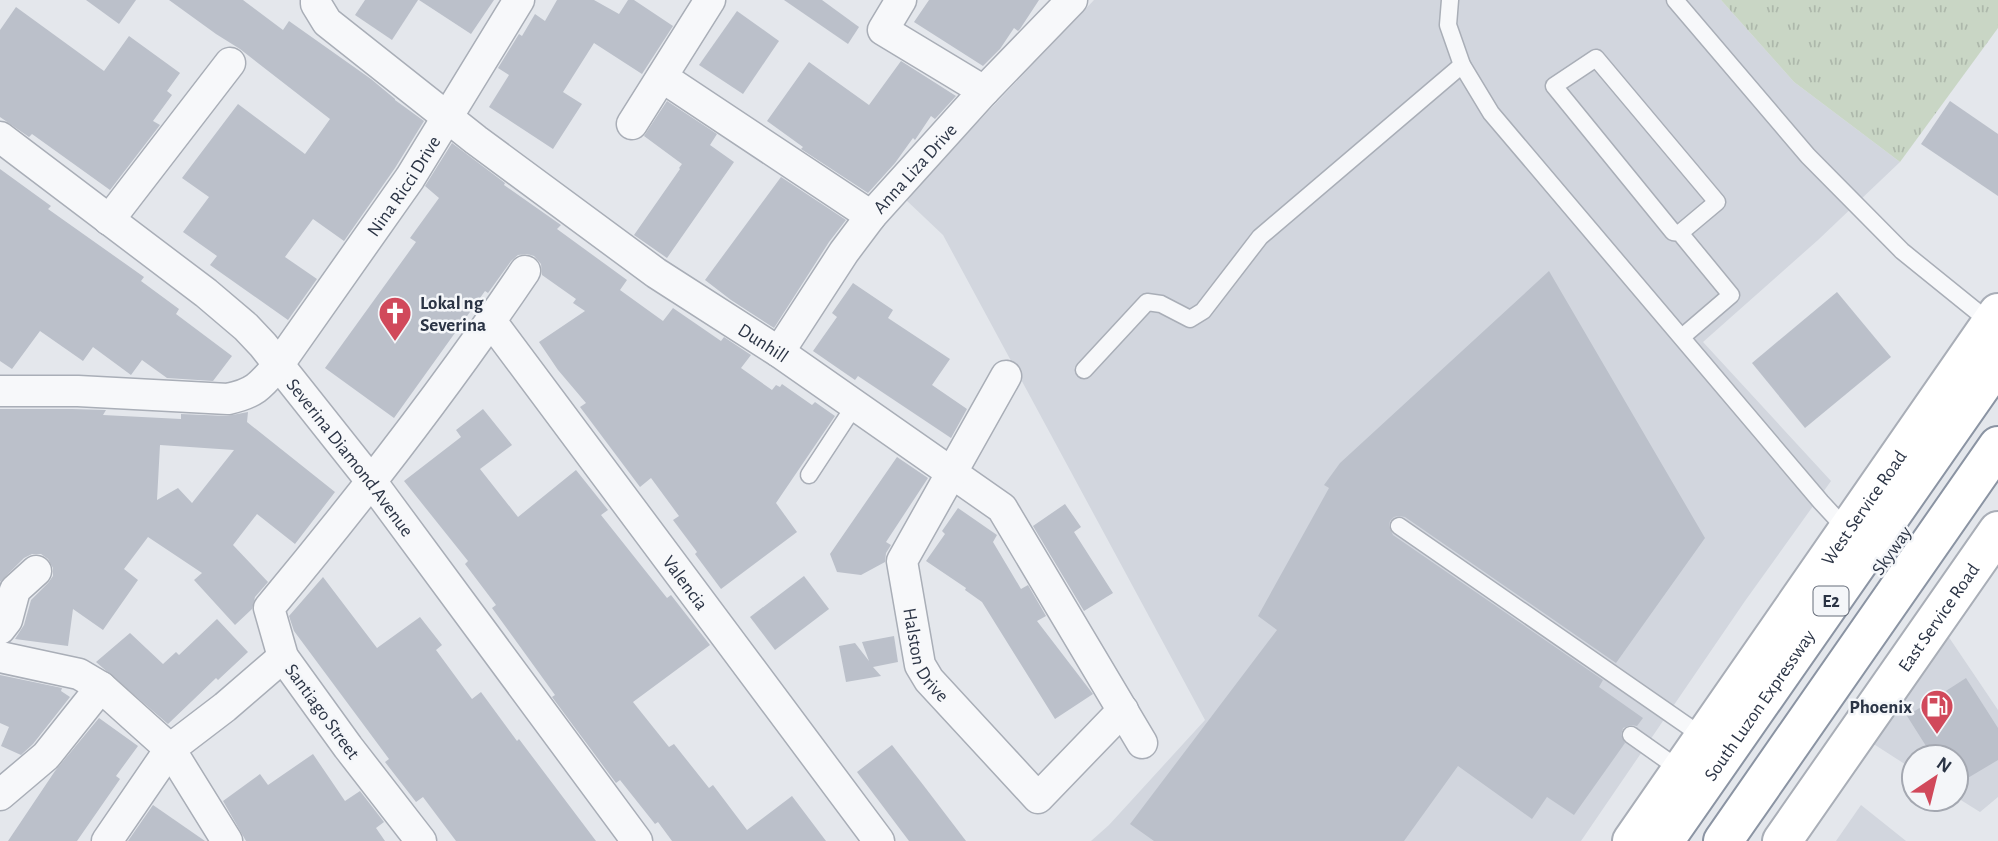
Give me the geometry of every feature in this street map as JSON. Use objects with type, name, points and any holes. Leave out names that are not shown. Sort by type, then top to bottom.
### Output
[{"type":"main road","name":"West Service Road","points":[[1632,841],[1995,318]]},
{"type":"main road","name":"South Luzon Expressway","points":[[1664,841],[1998,362]]},
{"type":"main road","name":"Skyway","points":[[1687,841],[1998,396]]},
{"type":"main road","name":"Skyway","points":[[1723,841],[1998,446]]},
{"type":"main road","points":[[1741,841],[1998,470]]},
{"type":"main road","name":"East Service Road","points":[[1782,841],[1998,531]]},
{"type":"street","name":"Nina Ricci Drive","points":[[0,391],[78,391],[228,399],[245,395],[260,386],[279,365],[410,178],[519,0]]},
{"type":"street","points":[[632,124],[710,0]]},
{"type":"street","points":[[901,0],[883,30],[984,92]]},
{"type":"street","name":"Anna Liza Drive","points":[[779,352],[844,252],[871,216],[1072,0]]},
{"type":"street","name":"Dunhill","points":[[316,2],[327,22],[476,141],[656,273],[779,352],[1002,508],[1142,743]]},
{"type":"street","points":[[109,220],[230,63]]},
{"type":"street","points":[[662,76],[871,216]]},
{"type":"street","name":"Severina Diamond Avenue","points":[[0,137],[206,293],[246,327],[370,481],[637,841]]},
{"type":"street","points":[[370,481],[491,321],[525,271]]},
{"type":"street","name":"Valencia","points":[[491,321],[879,841]]},
{"type":"street","name":"Halston Drive","points":[[1006,376],[902,561],[920,665],[929,680],[1038,798],[1123,710]]},
{"type":"street","name":"Santiago Street","points":[[370,481],[269,608],[283,657],[421,841]]},
{"type":"street","points":[[0,629],[7,620],[15,590],[36,571]]},
{"type":"street","points":[[0,657],[79,674],[101,687],[170,749],[227,841]]},
{"type":"street","points":[[107,841],[170,749],[225,707],[283,657]]},
{"type":"street","points":[[0,795],[46,756],[101,687]]},
{"type":"lane","points":[[1450,0],[1447,25],[1462,65],[1491,113],[1847,530]]},
{"type":"lane","points":[[1675,0],[1817,165],[1902,251],[1995,318]]},
{"type":"lane","points":[[1681,233],[1717,202],[1595,58],[1554,86],[1673,232],[1681,233],[1731,295],[1682,337]]},
{"type":"lane","points":[[1084,370],[1147,302],[1161,304],[1190,319],[1203,311],[1260,237],[1462,65]]},
{"type":"lane","points":[[809,475],[855,405]]},
{"type":"lane","points":[[1399,526],[1705,738]]},
{"type":"lane","points":[[1631,735],[1682,771]]},
{"type":"shaded area","points":[[1094,0],[1721,0],[1794,82],[1900,162],[1818,240],[1703,342],[1831,481],[1745,601],[1581,841],[1091,841],[1109,825],[1205,720],[943,235],[905,199]]},
{"type":"shaded area","points":[[1946,633],[1998,710],[1998,797],[1980,812],[1970,806],[1970,743],[1900,743],[1900,761],[1869,741]]},
{"type":"shaded area","points":[[1861,805],[1906,841],[1836,841]]},
{"type":"green space","points":[[1721,0],[1998,0],[1998,28],[1900,162],[1794,82]]},
{"type":"building","points":[[86,0],[136,0],[119,24]]},
{"type":"building","points":[[169,0],[243,0],[283,30],[289,21],[371,79],[424,121],[344,241],[313,219],[285,257],[317,279],[288,320],[210,265],[217,256],[183,232],[209,197],[182,178],[238,104],[305,154],[330,119],[240,49]]},
{"type":"building","points":[[365,0],[418,0],[392,40],[355,15]]},
{"type":"building","points":[[419,0],[494,0],[471,34]]},
{"type":"building","points":[[557,0],[594,0],[619,14],[628,0],[634,0],[673,26],[642,74],[594,43],[563,92],[582,104],[553,149],[489,107],[509,75],[498,68],[519,34],[522,36],[535,14],[545,21]]},
{"type":"building","points":[[784,0],[822,0],[859,27],[848,44]]},
{"type":"building","points":[[929,0],[1039,0],[1020,29],[1018,31],[1014,28],[1000,49],[983,66],[914,22]]},
{"type":"building","points":[[16,7],[104,71],[129,36],[180,73],[167,91],[172,95],[153,121],[160,125],[110,190],[32,134],[29,137],[0,117],[0,30]]},
{"type":"building","points":[[737,11],[779,41],[743,94],[699,65]]},
{"type":"building","points":[[901,61],[956,96],[935,119],[931,116],[915,140],[913,138],[868,193],[801,149],[803,147],[767,121],[809,62],[869,105]]},
{"type":"building","points":[[667,101],[717,134],[710,145],[734,162],[667,258],[634,235],[682,164],[644,136]]},
{"type":"building","points":[[1950,101],[1998,134],[1998,196],[1921,144]]},
{"type":"building","points":[[452,143],[505,183],[504,185],[561,225],[557,229],[627,280],[620,290],[663,321],[673,308],[721,341],[724,337],[751,355],[741,368],[772,390],[776,385],[780,387],[782,384],[812,405],[815,402],[835,416],[776,503],[797,532],[721,589],[673,520],[679,516],[651,478],[640,487],[580,407],[586,403],[539,342],[585,311],[573,303],[576,299],[542,275],[541,264],[534,256],[518,255],[488,293],[485,291],[394,418],[325,368],[416,242],[410,238],[439,198],[425,186]]},
{"type":"building","points":[[0,169],[51,206],[48,209],[144,277],[141,281],[179,309],[176,314],[232,356],[213,381],[167,378],[142,360],[131,375],[93,347],[83,361],[40,331],[12,369],[0,361]]},
{"type":"building","points":[[781,177],[846,220],[774,328],[705,280]]},
{"type":"building","points":[[1549,271],[1705,538],[1616,663],[1405,517],[1394,517],[1389,526],[1393,535],[1603,680],[1599,687],[1643,718],[1637,726],[1623,728],[1621,735],[1625,743],[1574,815],[1547,797],[1532,819],[1458,766],[1404,841],[1154,841],[1130,824],[1277,630],[1258,616],[1329,488],[1324,485],[1340,463]]},
{"type":"building","points":[[853,283],[893,310],[888,318],[950,359],[932,385],[967,409],[951,438],[858,376],[855,380],[813,351],[837,317],[832,313]]},
{"type":"building","points":[[1837,292],[1891,357],[1805,428],[1752,363]]},
{"type":"building","points":[[0,409],[106,410],[103,415],[181,419],[181,414],[227,416],[248,412],[247,422],[335,492],[295,544],[257,514],[233,545],[268,582],[255,597],[252,609],[235,625],[194,580],[202,573],[148,537],[124,569],[138,580],[103,630],[73,609],[68,646],[15,639],[24,625],[31,600],[53,576],[53,568],[48,559],[41,554],[32,554],[24,558],[0,582]],"holes":[[[160,445],[234,450],[192,503],[178,488],[157,500]]]},
{"type":"building","points":[[483,409],[512,445],[480,469],[518,517],[576,470],[608,510],[601,515],[667,598],[671,595],[710,645],[633,702],[669,747],[674,744],[709,788],[713,785],[747,830],[792,796],[826,841],[672,841],[620,780],[616,783],[552,697],[555,695],[492,608],[496,605],[465,564],[468,561],[404,481],[461,437],[456,430]]},
{"type":"building","points":[[897,457],[928,478],[886,542],[891,545],[885,562],[861,575],[837,572],[830,554]]},
{"type":"building","points":[[1065,504],[1081,527],[1074,532],[1113,593],[1084,611],[1033,526]]},
{"type":"building","points":[[958,508],[997,535],[993,542],[1021,589],[1028,585],[1046,616],[1037,621],[1093,694],[1055,719],[982,602],[926,561],[945,534],[942,531]]},
{"type":"building","points":[[804,576],[829,609],[775,650],[750,617]]},
{"type":"building","points":[[323,577],[377,648],[420,617],[442,645],[436,650],[472,699],[481,692],[596,841],[456,841],[423,797],[416,802],[385,762],[389,759],[294,631],[289,616]]},
{"type":"building","points":[[217,619],[248,652],[168,724],[96,662],[130,633],[163,664],[176,652],[179,655]]},
{"type":"building","points":[[894,636],[898,662],[873,667],[881,676],[846,682],[839,646],[855,643],[869,661],[862,642]]},
{"type":"building","points":[[0,675],[62,688],[61,691],[70,697],[21,755],[1,746],[9,727],[0,723]]},
{"type":"building","points":[[1966,678],[1998,728],[1998,760],[1970,777],[1970,743],[1924,743],[1907,716]]},
{"type":"building","points":[[99,718],[138,746],[116,776],[120,779],[77,841],[8,841],[55,771]]},
{"type":"building","points":[[892,745],[966,841],[909,841],[857,772]]},
{"type":"building","points":[[313,754],[345,801],[360,791],[384,822],[376,828],[385,841],[246,841],[223,801],[260,774],[268,785]]},
{"type":"building","points":[[153,805],[205,841],[128,841]]},
{"type":"place","name":"Lokal ng Severina","points":[[395,343]]},
{"type":"place","name":"Phoenix","points":[[1937,736]]}]
